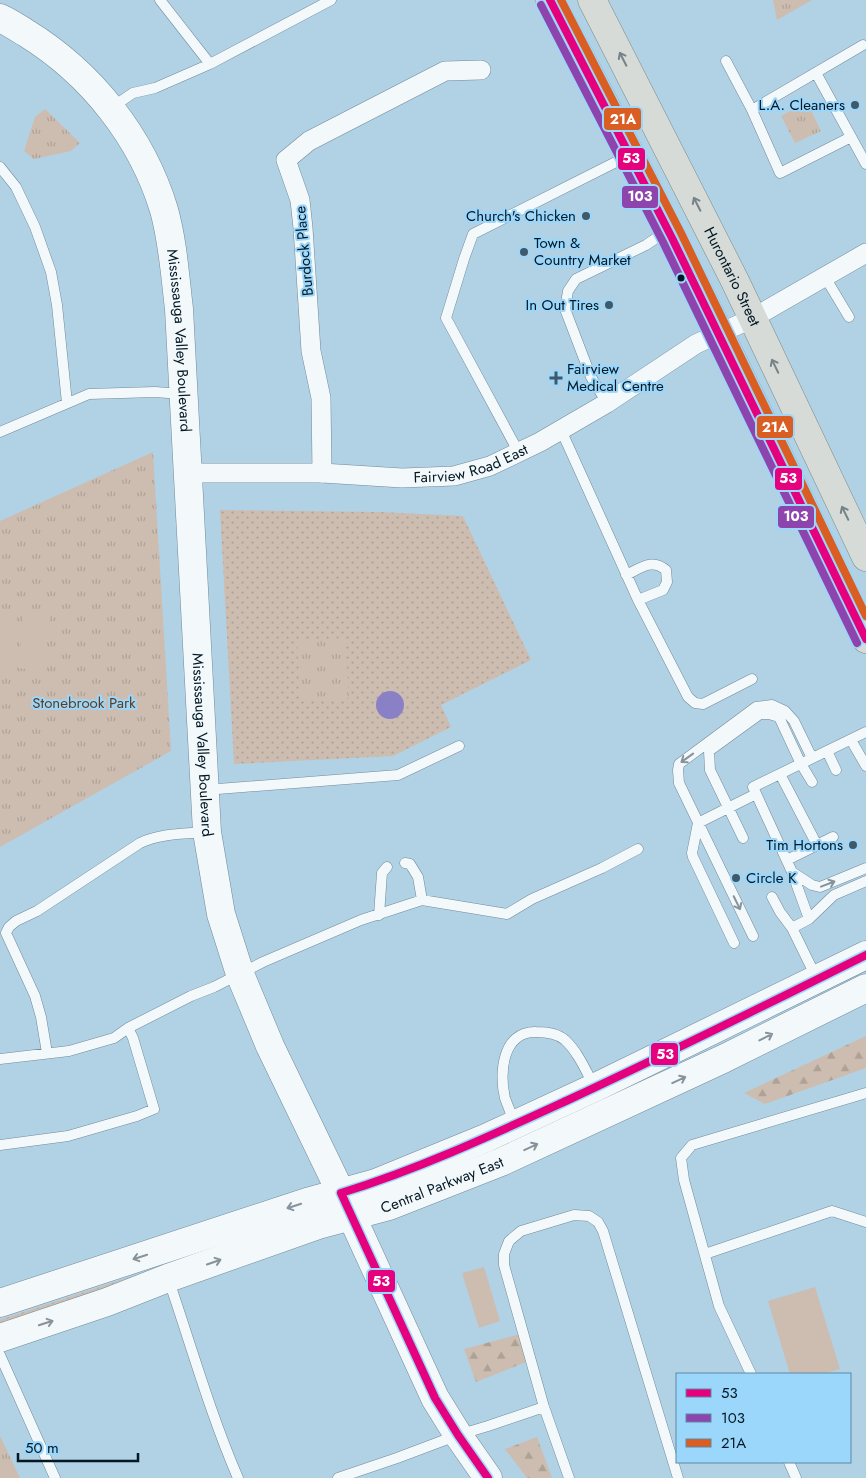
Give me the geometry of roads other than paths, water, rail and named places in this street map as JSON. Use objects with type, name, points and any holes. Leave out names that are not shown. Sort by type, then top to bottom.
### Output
[{"type":"main road","points":[[550,0],[632,156],[720,333],[866,639]]},
{"type":"main road","name":"Hurontario Street","points":[[592,0],[753,318],[866,557]]},
{"type":"street","name":"Mississauga Valley Boulevard","points":[[0,18],[50,48],[83,76],[111,108],[132,138],[152,178],[164,210],[171,241],[179,309],[204,790],[208,832],[221,914],[240,974],[270,1046],[346,1204],[435,1398],[488,1478]]},
{"type":"street","name":"Burdock Place","points":[[322,473],[320,398],[311,351],[300,200],[286,160],[309,141],[445,71],[481,70]]},
{"type":"street","name":"Fairview Road East","points":[[188,473],[322,473],[402,478],[454,476],[490,466],[519,453],[607,403],[696,344],[753,318],[866,253]]},
{"type":"street","name":"Central Parkway East","points":[[0,1338],[107,1302],[168,1278],[318,1225],[376,1183],[486,1138],[596,1088],[866,955]]},
{"type":"street","points":[[818,980],[830,1006]]},
{"type":"street","name":"Central Parkway East","points":[[0,1303],[307,1202],[389,1206],[500,1162],[723,1059],[866,988]]},
{"type":"lane","points":[[160,0],[210,64]]},
{"type":"lane","points":[[111,108],[133,93],[155,88],[210,64],[329,0]]},
{"type":"lane","points":[[752,110],[863,45]]},
{"type":"lane","points":[[726,60],[752,110],[780,173],[851,137]]},
{"type":"lane","points":[[816,72],[866,164]]},
{"type":"lane","points":[[519,453],[446,318],[473,234],[614,163],[632,156]]},
{"type":"lane","points":[[0,167],[16,187],[35,226],[51,272],[57,305],[67,403]]},
{"type":"lane","points":[[607,403],[591,377],[565,309],[568,291],[576,278],[646,245],[669,230]]},
{"type":"lane","points":[[825,277],[849,317]]},
{"type":"lane","points":[[0,432],[89,394],[155,392],[183,394]]},
{"type":"lane","points":[[561,430],[638,600],[691,700],[695,703],[703,704],[752,680]]},
{"type":"lane","points":[[626,575],[653,563],[660,565],[666,570],[667,582],[663,590],[638,600]]},
{"type":"lane","points":[[753,936],[679,783],[678,770],[680,764],[756,707],[772,705],[785,711],[794,721],[812,758]]},
{"type":"lane","points":[[743,838],[710,770],[709,751],[760,714],[779,717],[801,764],[812,782]]},
{"type":"lane","points":[[809,919],[787,860],[753,787],[866,732]]},
{"type":"lane","points":[[850,740],[866,766]]},
{"type":"lane","points":[[204,790],[398,775],[459,746]]},
{"type":"lane","points":[[827,751],[836,770]]},
{"type":"lane","points":[[780,774],[817,845]]},
{"type":"lane","points":[[698,823],[756,794]]},
{"type":"lane","points":[[698,823],[692,853],[693,857],[734,943]]},
{"type":"lane","points":[[47,1053],[41,1017],[35,996],[6,933],[8,927],[37,911],[140,843],[151,838],[172,834],[208,832]]},
{"type":"lane","points":[[787,860],[833,837]]},
{"type":"lane","points":[[0,1059],[89,1046],[114,1038],[128,1028],[263,962],[361,920],[422,900],[507,914],[532,899],[602,868],[638,849]]},
{"type":"lane","points":[[405,863],[410,864],[418,877],[422,900]]},
{"type":"lane","points":[[379,915],[382,873],[388,867]]},
{"type":"lane","points":[[792,872],[820,888],[866,868]]},
{"type":"lane","points":[[792,928],[809,919],[834,895],[866,881]]},
{"type":"lane","points":[[772,897],[792,928],[818,980]]},
{"type":"lane","points":[[0,1145],[68,1136],[137,1116],[154,1109],[133,1038],[128,1028]]},
{"type":"lane","points":[[515,1124],[505,1096],[503,1064],[509,1046],[517,1037],[533,1031],[552,1033],[565,1040],[582,1062],[596,1088]]},
{"type":"lane","points":[[751,1373],[719,1306],[684,1180],[681,1158],[692,1145],[866,1093]]},
{"type":"lane","points":[[706,1254],[832,1211],[866,1222]]},
{"type":"lane","points":[[568,1478],[544,1407],[504,1265],[504,1254],[509,1241],[521,1231],[574,1215],[589,1216],[598,1222],[603,1231],[678,1478]]},
{"type":"lane","points":[[168,1278],[208,1401],[238,1478]]},
{"type":"lane","points":[[0,1355],[55,1478]]},
{"type":"lane","points":[[338,1478],[458,1435],[544,1407]]},
{"type":"lane","points":[[789,1463],[796,1478]]},
{"type":"place","name":"L.A. Cleaners","points":[[855,105]]},
{"type":"place","name":"Church's Chicken","points":[[586,216]]},
{"type":"place","name":"Town & Country Market","points":[[524,252]]},
{"type":"place","name":"In Out Tires","points":[[609,305]]},
{"type":"place","name":"Fairview Medical Centre","points":[[556,378]]},
{"type":"place","name":"Tim Hortons","points":[[853,845]]},
{"type":"place","name":"Circle K","points":[[736,878]]},
{"type":"park label","name":"Stonebrook Park","points":[[84,703]]}]
